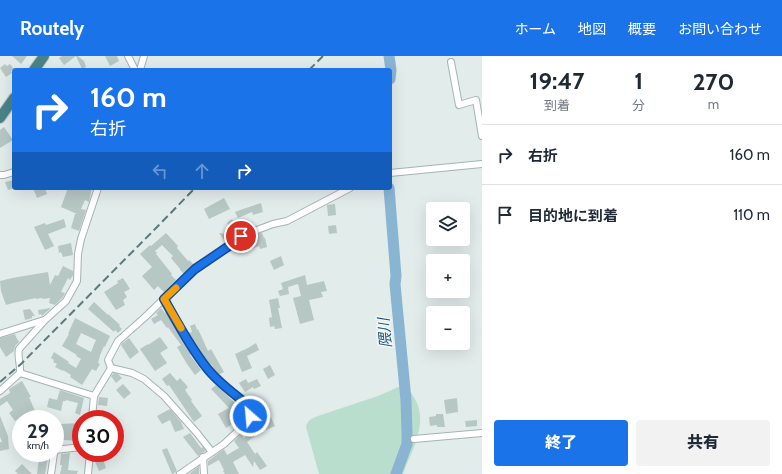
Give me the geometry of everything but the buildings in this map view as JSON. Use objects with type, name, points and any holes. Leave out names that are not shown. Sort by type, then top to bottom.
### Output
[{"type":"highway","points":[[35,68],[44,56]]},
{"type":"highway","points":[[0,118],[12,101]]},
{"type":"street","points":[[128,56],[134,68]]},
{"type":"street","points":[[141,68],[144,56]]},
{"type":"street","points":[[451,62],[459,105],[476,100],[482,136]]},
{"type":"street","points":[[392,173],[482,164]]},
{"type":"street","points":[[0,175],[12,173]]},
{"type":"street","points":[[0,391],[20,373],[21,364],[18,353],[20,349],[45,320],[66,301],[77,281],[78,254],[81,239],[97,190]]},
{"type":"street","points":[[111,368],[108,360],[118,341],[195,269],[241,236],[273,224],[287,221],[346,190]]},
{"type":"street","points":[[164,299],[195,352],[207,368],[220,382],[250,407],[250,416],[224,444],[180,474]]},
{"type":"street","points":[[0,334],[45,320]]},
{"type":"street","points":[[93,410],[94,396],[111,368]]},
{"type":"street","points":[[111,368],[132,373],[144,379],[164,396],[212,452]]},
{"type":"street","points":[[20,373],[94,396]]},
{"type":"street","points":[[414,439],[482,433]]},
{"type":"street","points":[[203,457],[204,474]]},
{"type":"street","points":[[51,474],[53,462]]},
{"type":"street","points":[[88,474],[89,462]]},
{"type":"green space","points":[[405,384],[417,403],[420,412],[420,421],[417,439],[403,474],[319,474],[306,427],[309,420],[378,396]]},
{"type":"waterway","name":"隈川","points":[[389,56],[391,68]]},
{"type":"waterway","name":"隈川","points":[[389,190],[396,276],[395,284],[406,400],[407,433],[407,444],[396,474]]},
{"type":"railway","points":[[311,68],[323,56]]},
{"type":"railway","points":[[0,382],[21,364],[193,190]]},
{"type":"slow traffic","points":[[176,288],[164,299],[181,328]]},
{"type":"route","points":[[241,236],[195,269],[164,299],[195,352],[220,382],[250,407],[250,416]]}]
